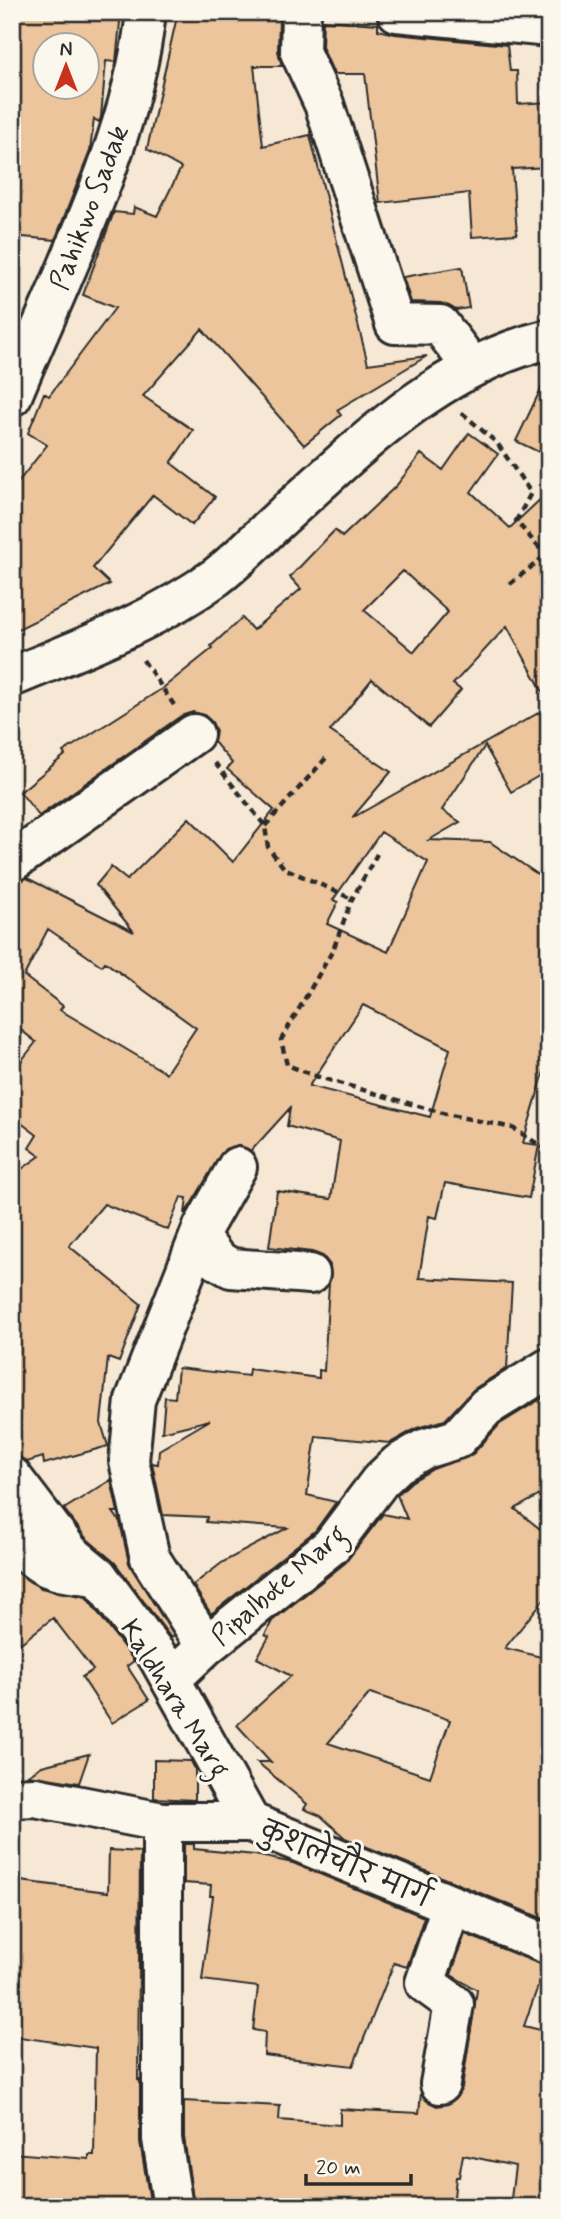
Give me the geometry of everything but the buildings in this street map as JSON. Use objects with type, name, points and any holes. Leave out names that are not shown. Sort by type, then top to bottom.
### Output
[{"type":"street","name":"Pahikwo Sadak","points":[[12,396],[114,148],[144,36],[146,12]]},
{"type":"street","points":[[301,12],[300,52],[324,104],[395,324],[440,325],[471,367]]},
{"type":"street","points":[[397,12],[549,27]]},
{"type":"street","points":[[12,677],[122,631],[190,595],[219,575],[355,451],[434,390],[471,367],[517,348],[549,339]]},
{"type":"street","points":[[12,862],[194,734]]},
{"type":"street","points":[[206,1646],[150,1558],[129,1461],[135,1399],[199,1237],[237,1167]]},
{"type":"street","points":[[199,1237],[217,1259],[231,1268],[310,1273]]},
{"type":"street","name":"Pipalbote Marg","points":[[171,1679],[206,1646],[331,1546],[380,1481],[398,1464],[424,1449],[457,1439],[486,1407],[549,1368]]},
{"type":"street","name":"Kaldhara Marg","points":[[12,1477],[70,1553],[98,1576],[171,1679],[250,1822]]},
{"type":"street","points":[[12,1535],[33,1561],[56,1570],[98,1576]]},
{"type":"street","name":"कुशलेचौर मार्ग","points":[[12,1798],[35,1797],[162,1822],[250,1822],[451,1908],[549,1945]]},
{"type":"street","points":[[162,1822],[162,2139],[173,2207]]},
{"type":"street","points":[[440,2084],[454,2004],[425,1983],[451,1908]]},
{"type":"path","points":[[434,390],[498,443],[531,493],[516,521],[547,557],[510,584]]},
{"type":"path","points":[[122,631],[194,734],[265,826],[268,847],[284,868],[352,899]]},
{"type":"path","points":[[265,826],[326,758]]},
{"type":"path","points":[[377,854],[352,899],[333,950],[281,1040],[287,1065],[315,1076],[446,1114],[513,1128],[549,1151]]}]
